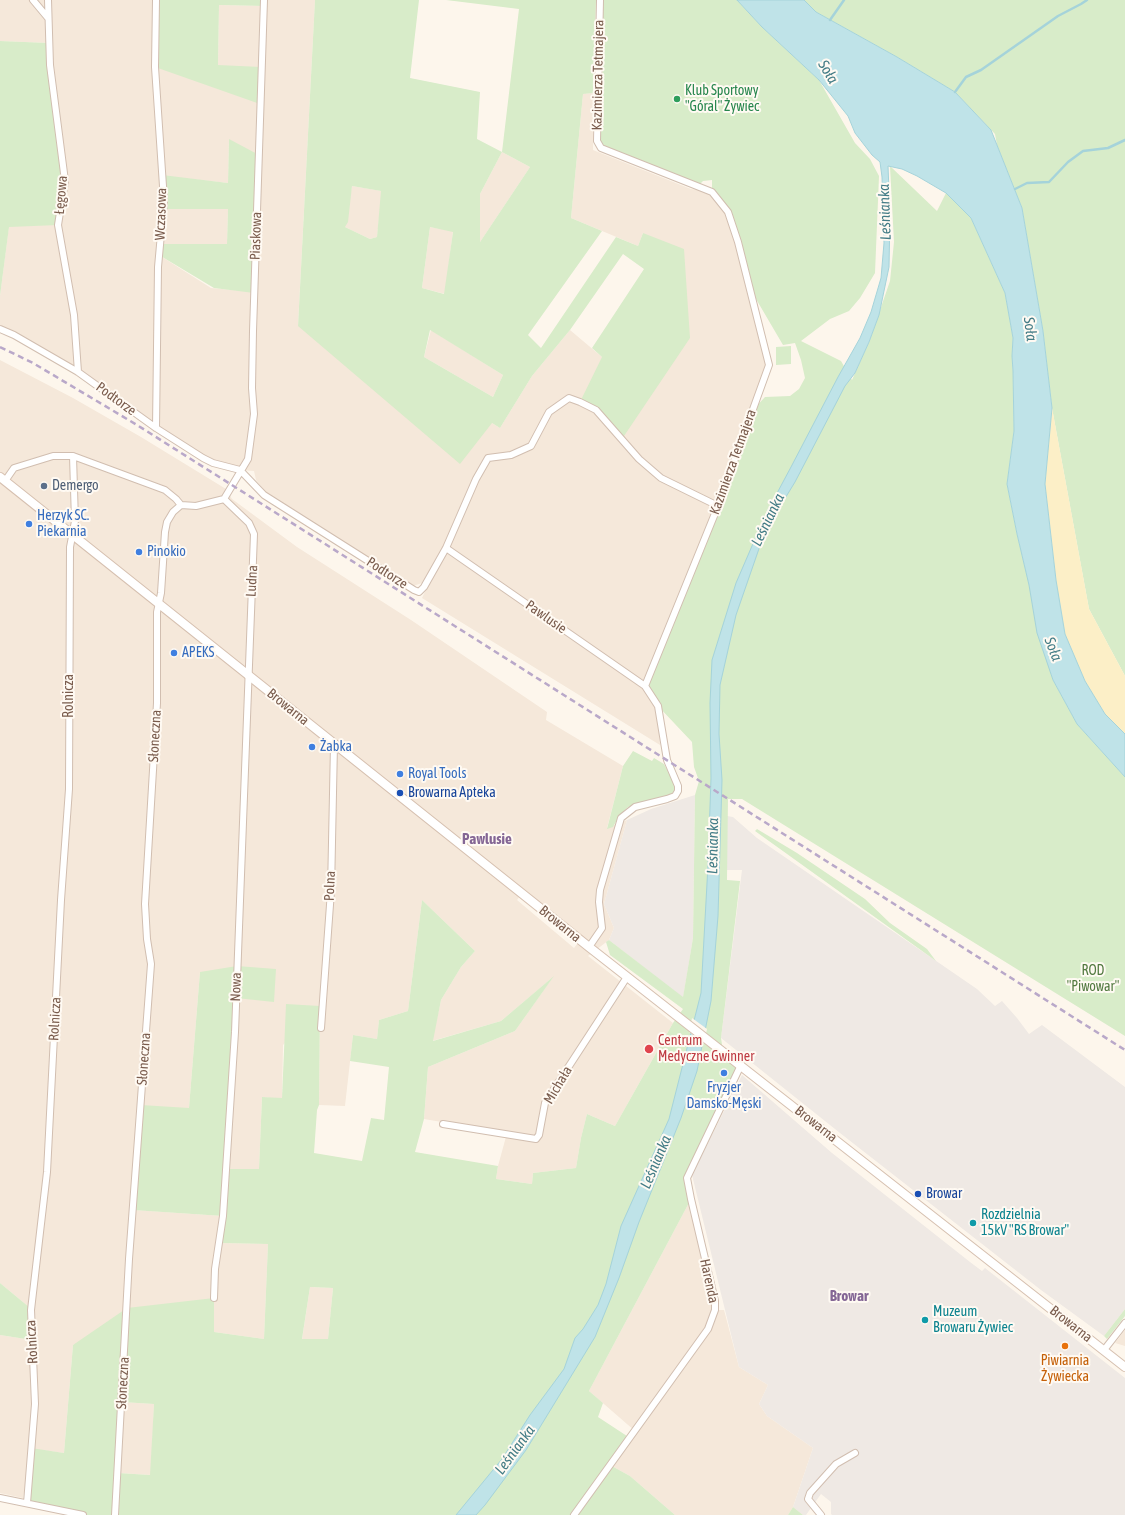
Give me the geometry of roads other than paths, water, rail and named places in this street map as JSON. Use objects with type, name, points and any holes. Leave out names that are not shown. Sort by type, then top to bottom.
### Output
[{"type":"street","points":[[33,0],[48,18]]},
{"type":"street","name":"Łęgowa","points":[[48,0],[50,65],[65,181],[58,224],[74,315],[78,372]]},
{"type":"street","name":"Wczasowa","points":[[156,0],[155,67],[164,201],[158,267],[156,428]]},
{"type":"street","name":"Piaskowa","points":[[240,470],[248,459],[254,414],[252,388],[253,331],[264,0]]},
{"type":"street","name":"Kazimierza Tetmajera","points":[[600,0],[597,141],[601,148],[712,192],[728,212],[738,242],[769,365],[718,506],[645,686]]},
{"type":"street","name":"Podtorze","points":[[0,329],[14,335],[78,372],[156,428],[208,460],[240,470],[264,495],[419,592],[424,587],[446,548],[476,478],[488,458],[511,455],[531,446],[549,412],[569,398],[596,410],[639,459],[661,478],[718,506]]},
{"type":"street","points":[[3,479],[14,468],[53,456],[73,456],[165,490],[176,499],[181,506],[196,506],[224,499],[240,470]]},
{"type":"street","points":[[73,456],[75,521],[73,535]]},
{"type":"street","name":"Browarna","points":[[3,479],[677,1017],[1125,1367]]},
{"type":"street","name":"Ludna","points":[[224,499],[249,523],[254,534],[248,675]]},
{"type":"street","name":"Słoneczna","points":[[115,1515],[129,1260],[151,964],[147,939],[145,904],[157,703],[157,612],[167,522],[173,512],[181,506]]},
{"type":"street","name":"Rolnicza","points":[[27,1503],[35,1404],[30,1310],[47,1172],[61,900],[69,789],[70,555],[73,535]]},
{"type":"street","name":"Pawlusie","points":[[446,548],[645,686]]},
{"type":"street","name":"Nowa","points":[[214,1298],[215,1269],[223,1216],[234,1036],[248,675]]},
{"type":"street","points":[[589,947],[602,928],[599,902],[600,890],[617,826],[621,818],[635,807],[667,800],[675,796],[678,791],[678,786],[668,760],[658,706],[645,686]]},
{"type":"street","name":"Polna","points":[[321,1028],[331,890],[334,744]]},
{"type":"street","name":"Michała","points":[[443,1124],[533,1139],[538,1137],[545,1102],[627,977]]},
{"type":"street","name":"Harenda","points":[[574,1515],[708,1329],[716,1310],[687,1178],[740,1065]]},
{"type":"street","points":[[1104,1350],[1125,1323]]},
{"type":"street","points":[[821,1515],[808,1499],[810,1493],[836,1464],[855,1453]]},
{"type":"street","points":[[0,1498],[83,1515]]},
{"type":"water","points":[[737,0],[804,0],[816,12],[897,57],[955,92],[991,130],[1022,208],[1043,331],[1052,408],[1045,484],[1056,580],[1065,634],[1085,681],[1105,714],[1125,734],[1125,777],[1077,724],[1053,680],[1037,633],[1029,585],[1007,484],[1014,431],[1013,338],[1005,293],[971,218],[946,193],[902,169],[888,166],[890,215],[889,267],[879,315],[855,373],[845,386],[795,482],[773,518],[762,540],[736,615],[720,685],[719,734],[722,780],[718,916],[711,1001],[697,1071],[681,1118],[595,1337],[526,1450],[485,1505],[476,1515],[456,1515],[502,1459],[530,1415],[564,1369],[575,1338],[583,1329],[598,1305],[606,1284],[621,1226],[669,1119],[701,993],[711,778],[710,703],[712,660],[736,583],[755,539],[768,510],[860,338],[871,312],[881,278],[884,243],[882,177],[880,162],[872,155],[855,133],[848,116],[819,80],[762,27]]},
{"type":"waterway","points":[[830,20],[844,0]]},
{"type":"waterway","points":[[955,92],[966,77],[981,70],[1058,16],[1087,0]]},
{"type":"waterway","points":[[1015,189],[1027,183],[1049,182],[1068,162],[1083,151],[1108,148],[1125,140]]},
{"type":"railway","points":[[0,347],[33,363],[137,425],[1125,1050]]},
{"type":"place","name":"Klub Sportowy \"Góral\" Żywiec","points":[[677,99]]},
{"type":"place","name":"Demergo","points":[[44,486]]},
{"type":"place","name":"Herzyk SC. Piekarnia","points":[[29,524]]},
{"type":"place","name":"Pinokio","points":[[139,552]]},
{"type":"place","name":"APEKS","points":[[174,653]]},
{"type":"place","name":"Żabka","points":[[312,747]]},
{"type":"place","name":"Royal Tools","points":[[400,774]]},
{"type":"place","name":"Browarna Apteka","points":[[400,793]]},
{"type":"place","name":"Centrum Medyczne Gwinner","points":[[649,1049]]},
{"type":"place","name":"Fryzjer Damsko-Męski","points":[[724,1073]]},
{"type":"place","name":"Browar","points":[[918,1194]]},
{"type":"place","name":"Rozdzielnia 15kV \"RS Browar\"","points":[[973,1223]]},
{"type":"place","name":"Muzeum Browaru Żywiec","points":[[925,1320]]},
{"type":"place","name":"Piwiarnia Żywiecka","points":[[1065,1346]]},
{"type":"district","name":"Pawlusie","points":[[487,839]]},
{"type":"district","name":"Browar","points":[[849,1296]]},
{"type":"water label","name":"Soła","points":[[828,72]]},
{"type":"water label","name":"Leśnianka","points":[[885,212]]},
{"type":"water label","name":"Soła","points":[[1030,329]]},
{"type":"water label","name":"Leśnianka","points":[[768,520]]},
{"type":"water label","name":"Soła","points":[[1053,649]]},
{"type":"water label","name":"Leśnianka","points":[[713,846]]},
{"type":"water label","name":"Leśnianka","points":[[656,1162]]},
{"type":"water label","name":"Leśnianka","points":[[515,1450]]},
{"type":"park label","name":"ROD \"Piwowar\"","points":[[1093,980]]}]
